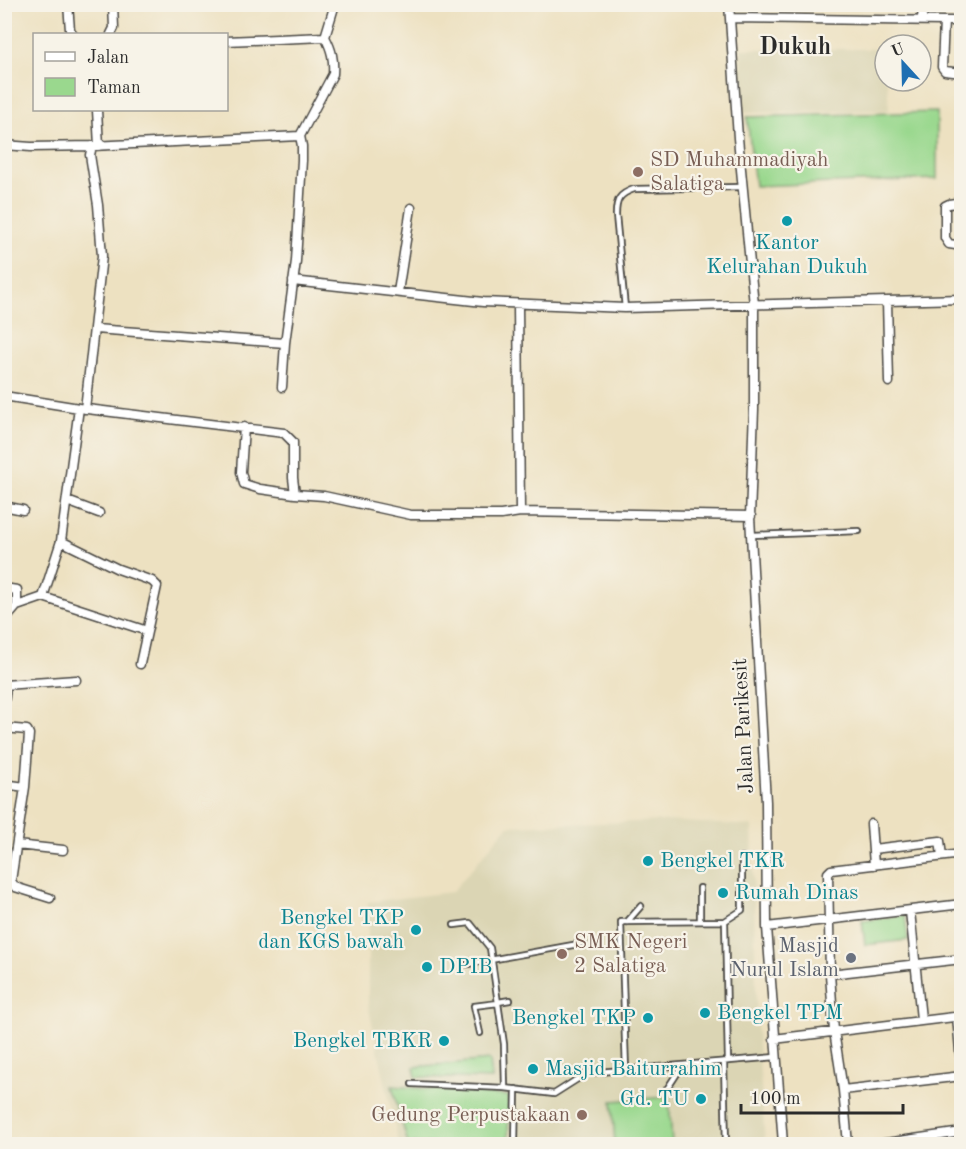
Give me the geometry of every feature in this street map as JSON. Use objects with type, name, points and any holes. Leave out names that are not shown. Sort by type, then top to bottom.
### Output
[{"type":"street","points":[[68,4],[72,33]]},
{"type":"street","points":[[112,33],[114,28],[113,4]]},
{"type":"street","points":[[282,387],[302,160],[303,146],[300,136],[333,74],[334,62],[326,37],[335,4]]},
{"type":"street","name":"Jalan Parikesit","points":[[729,4],[742,188],[754,305],[754,409],[750,516],[766,802],[767,927],[783,1144]]},
{"type":"street","points":[[922,20],[923,4]]},
{"type":"street","points":[[730,18],[962,21]]},
{"type":"street","points":[[944,21],[942,67],[945,71],[962,73]]},
{"type":"street","points":[[228,41],[326,37]]},
{"type":"street","points":[[43,597],[61,541],[94,329],[102,240],[90,155],[96,146],[97,111]]},
{"type":"street","points":[[4,145],[96,146],[300,136]]},
{"type":"street","points":[[962,202],[945,206],[945,238],[949,244],[962,246]]},
{"type":"street","points":[[398,292],[411,208]]},
{"type":"street","points":[[293,281],[483,302],[625,308],[962,299]]},
{"type":"street","points":[[887,301],[889,382]]},
{"type":"street","points":[[518,304],[520,512]]},
{"type":"street","points":[[94,329],[285,343]]},
{"type":"street","points":[[4,396],[82,409],[278,432],[289,436],[294,447],[295,494]]},
{"type":"street","points":[[244,427],[241,472],[244,484],[260,489],[324,496],[411,515],[508,515],[520,512],[750,516]]},
{"type":"street","points":[[67,501],[99,513]]},
{"type":"street","points":[[4,506],[23,510]]},
{"type":"street","points":[[61,541],[118,569],[155,583],[157,586],[140,663]]},
{"type":"street","points":[[4,588],[17,590],[17,606]]},
{"type":"street","points":[[4,621],[17,606],[43,597],[147,631]]},
{"type":"street","points":[[4,705],[5,686],[76,680]]},
{"type":"street","points":[[4,728],[28,732],[25,787],[10,878],[12,885],[50,898]]},
{"type":"street","points":[[4,784],[25,787]]},
{"type":"street","points":[[871,824],[874,865]]},
{"type":"street","points":[[873,849],[940,841],[942,856]]},
{"type":"street","points":[[17,845],[63,850]]},
{"type":"street","points":[[848,1144],[834,1031],[830,974],[828,873],[834,870],[962,854]]},
{"type":"street","points":[[767,927],[962,904]]},
{"type":"street","points":[[910,911],[921,1019]]},
{"type":"street","points":[[830,974],[962,959]]},
{"type":"street","points":[[774,1039],[959,1016],[962,1076],[843,1090]]},
{"type":"street","points":[[879,1144],[962,1132]]},
{"type":"lane","points":[[625,308],[616,215],[618,197],[634,189],[742,188]]},
{"type":"lane","points":[[752,535],[859,531]]},
{"type":"lane","points":[[626,1070],[621,922],[725,921],[742,910],[742,857]]},
{"type":"lane","points":[[700,888],[700,921]]},
{"type":"lane","points":[[627,922],[641,906]]},
{"type":"lane","points":[[725,921],[726,1144]]},
{"type":"lane","points":[[454,925],[470,923],[490,948],[504,1044],[505,1088]]},
{"type":"lane","points":[[468,964],[584,943]]},
{"type":"lane","points":[[480,1034],[474,1006],[510,1000]]},
{"type":"lane","points":[[411,1084],[505,1088],[554,1094],[586,1073],[776,1057]]},
{"type":"lane","points":[[667,1089],[682,1066]]},
{"type":"lane","points":[[515,1144],[516,1089]]},
{"type":"shaded area","points":[[741,49],[873,49],[873,93],[888,93],[889,110],[744,113]]},
{"type":"shaded area","name":"SMK Negeri 2 Salatiga","points":[[667,821],[752,826],[757,1030],[765,1144],[399,1144],[368,1005],[368,902],[452,892],[508,826]]},
{"type":"green space","points":[[937,112],[937,179],[755,186],[747,117]]},
{"type":"green space","points":[[905,915],[908,940],[865,945],[862,921]]},
{"type":"green space","points":[[490,1060],[492,1079],[416,1077],[414,1067]]},
{"type":"green space","points":[[392,1086],[509,1096],[508,1144],[408,1144]]},
{"type":"green space","points":[[669,1097],[672,1144],[615,1144],[612,1101]]},
{"type":"place","name":"SD Muhammadiyah Salatiga","points":[[638,172]]},
{"type":"place","name":"Kantor Kelurahan Dukuh","points":[[787,221]]},
{"type":"place","name":"Bengkel TKR","points":[[648,861]]},
{"type":"place","name":"Rumah Dinas","points":[[723,893]]},
{"type":"place","name":"Bengkel TKP dan KGS bawah","points":[[416,930]]},
{"type":"place","name":"SMK Negeri 2 Salatiga","points":[[562,954]]},
{"type":"place","name":"Masjid Nurul Islam","points":[[851,958]]},
{"type":"place","name":"DPIB","points":[[427,967]]},
{"type":"place","name":"Bengkel TPM","points":[[705,1013]]},
{"type":"place","name":"Bengkel TKP","points":[[648,1018]]},
{"type":"place","name":"Bengkel TBKR","points":[[444,1041]]},
{"type":"place","name":"Masjid Baiturrahim","points":[[533,1069]]},
{"type":"place","name":"Gd. TU","points":[[701,1099]]},
{"type":"place","name":"Gedung Perpustakaan","points":[[582,1115]]},
{"type":"district","name":"Dukuh","points":[[795,48]]}]
